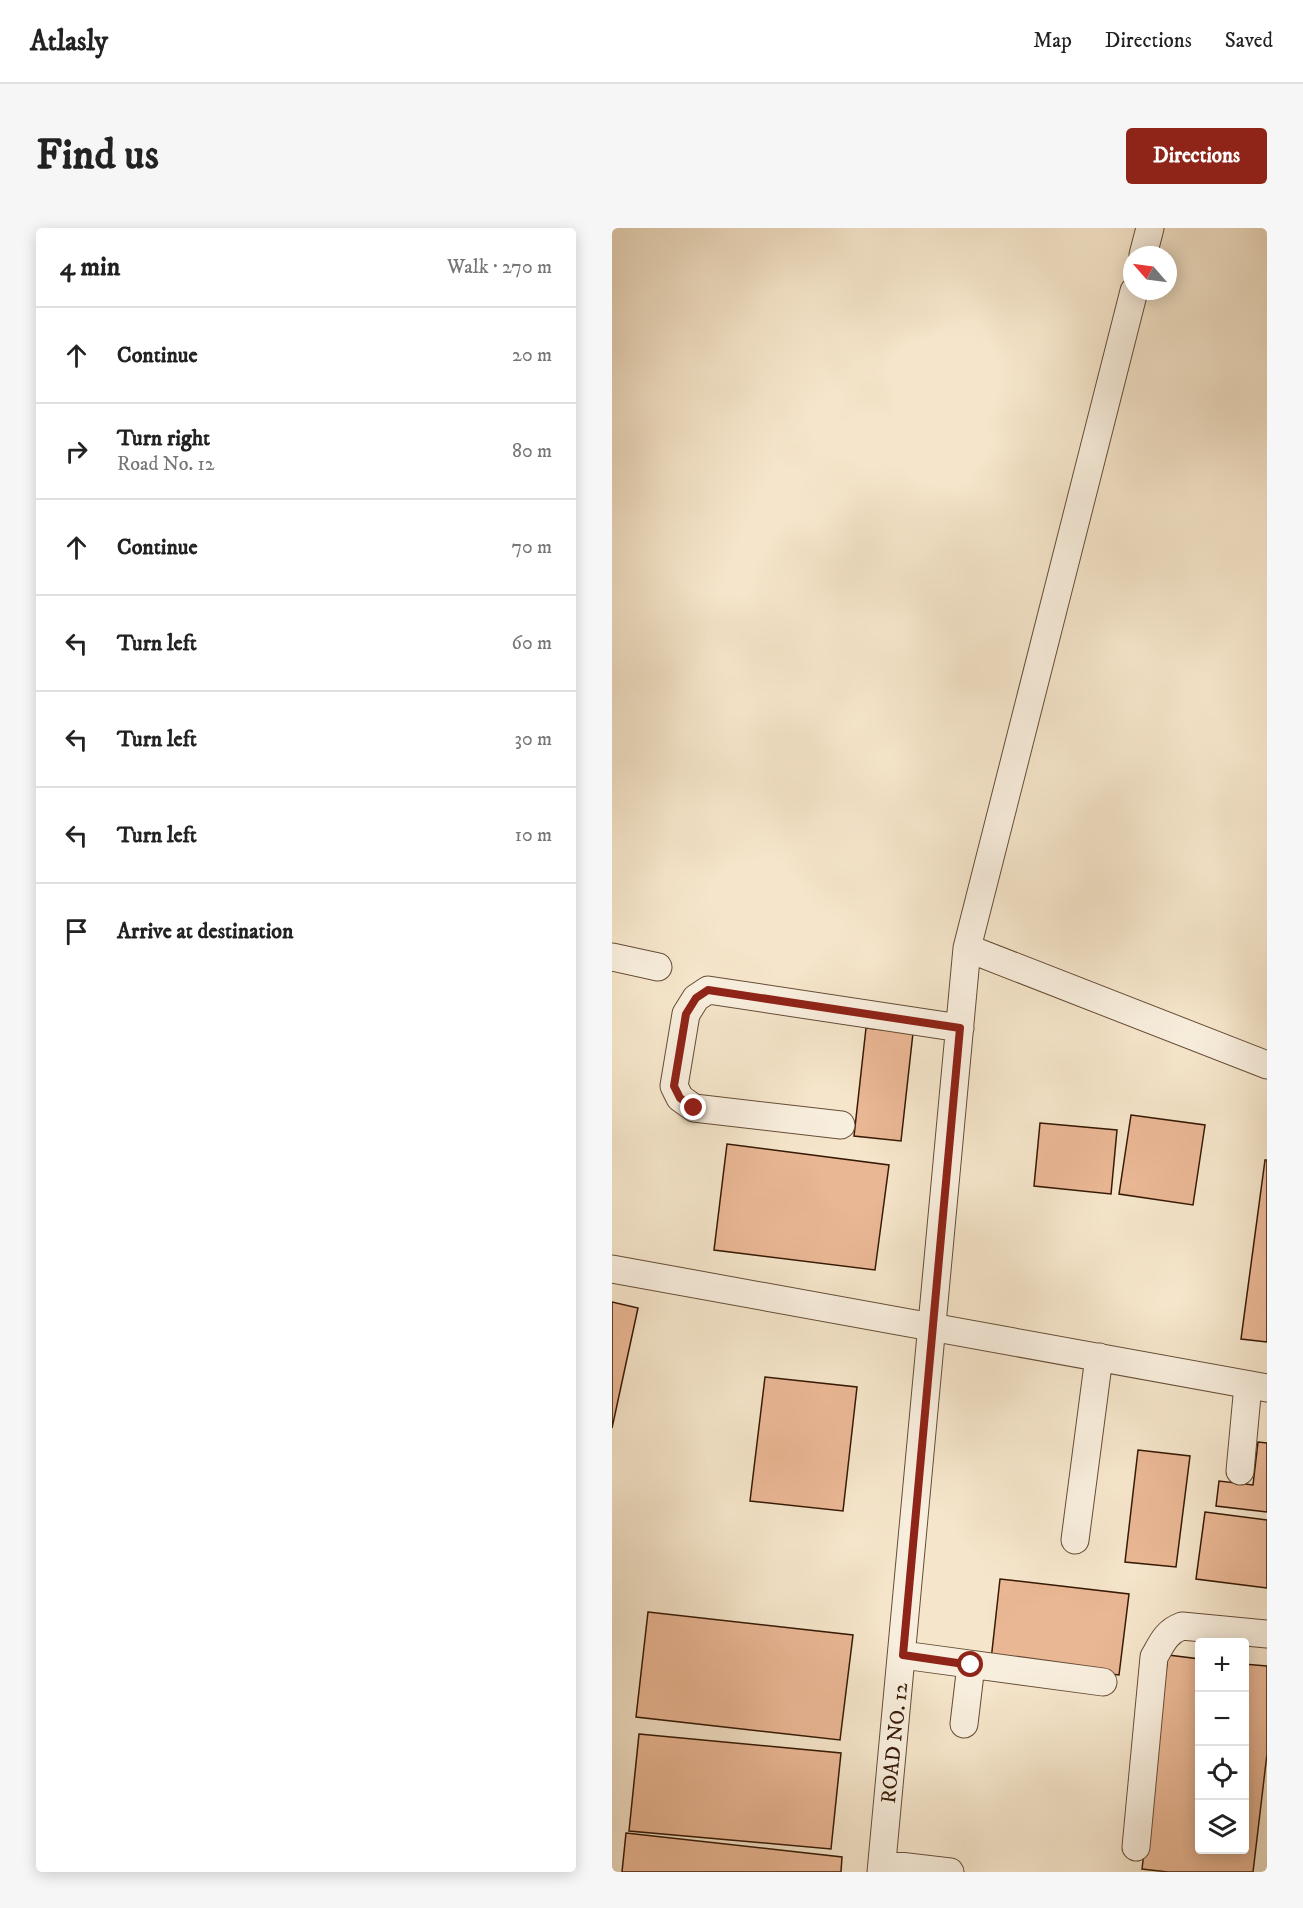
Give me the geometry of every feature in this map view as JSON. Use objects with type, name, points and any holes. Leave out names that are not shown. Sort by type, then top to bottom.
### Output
[{"type":"street","points":[[1145,246],[1150,228]]},
{"type":"street","name":"ROAD NO. 12","points":[[882,1868],[934,1327],[967,948],[1132,300]]},
{"type":"street","points":[[967,948],[1267,1065]]},
{"type":"street","points":[[612,957],[658,967]]},
{"type":"street","points":[[841,1125],[694,1108],[680,1098],[674,1086],[686,1014],[696,998],[708,990],[960,1028]]},
{"type":"street","points":[[612,1269],[1257,1386],[1240,1471]]},
{"type":"street","points":[[1075,1540],[1098,1357]]},
{"type":"street","points":[[1136,1847],[1154,1657],[1164,1640],[1170,1631],[1182,1626],[1267,1634]]},
{"type":"street","points":[[903,1655],[1103,1682]]},
{"type":"street","points":[[964,1724],[971,1665]]},
{"type":"street","points":[[882,1868],[950,1872]]},
{"type":"building","points":[[866,1028],[913,1033],[901,1141],[854,1136]]},
{"type":"building","points":[[1131,1115],[1205,1125],[1193,1205],[1119,1194]]},
{"type":"building","points":[[1040,1123],[1117,1130],[1111,1194],[1034,1186]]},
{"type":"building","points":[[727,1144],[889,1165],[875,1270],[714,1250]]},
{"type":"building","points":[[1265,1160],[1267,1160],[1267,1342],[1241,1339]]},
{"type":"building","points":[[612,1302],[638,1308],[612,1428]]},
{"type":"building","points":[[765,1377],[857,1387],[843,1511],[750,1501]]},
{"type":"building","points":[[1258,1442],[1267,1443],[1267,1512],[1216,1506],[1219,1481],[1253,1485]]},
{"type":"building","points":[[1138,1450],[1190,1456],[1176,1567],[1125,1562]]},
{"type":"building","points":[[1205,1512],[1267,1520],[1267,1588],[1196,1579]]},
{"type":"building","points":[[1000,1579],[1129,1594],[1119,1675],[991,1660]]},
{"type":"building","points":[[648,1612],[853,1635],[840,1740],[636,1717]]},
{"type":"building","points":[[1168,1655],[1195,1658],[1195,1854],[1249,1854],[1249,1664],[1267,1666],[1267,1754],[1253,1872],[1168,1872],[1142,1869]]},
{"type":"building","points":[[639,1734],[841,1753],[831,1849],[629,1831]]},
{"type":"building","points":[[626,1833],[842,1857],[841,1872],[622,1872]]},
{"type":"route","points":[[694,1108],[680,1098],[674,1086],[686,1014],[696,998],[708,990],[960,1028],[903,1655],[971,1665]]}]
